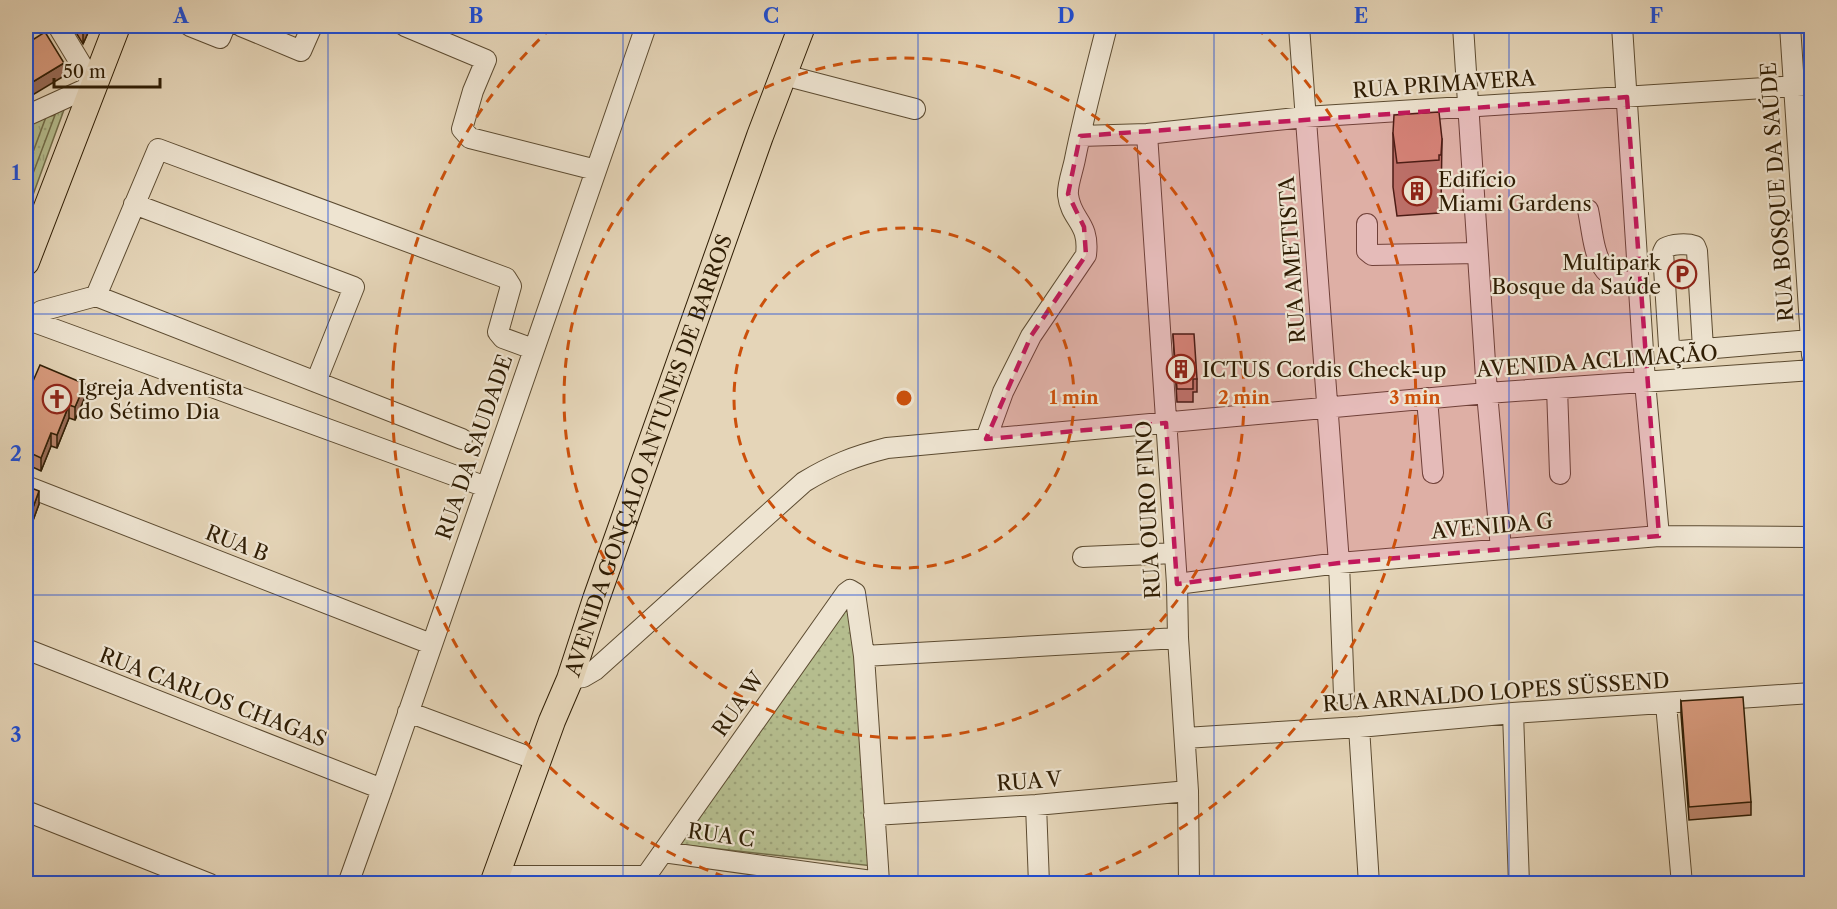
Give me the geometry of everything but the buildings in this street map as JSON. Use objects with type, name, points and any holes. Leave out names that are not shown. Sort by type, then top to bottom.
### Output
[{"type":"main road","points":[[26,262],[117,26]]},
{"type":"main road","name":"AVENIDA GONÇALO ANTUNES DE BARROS","points":[[494,880],[537,760],[570,679],[600,587],[802,26]]},
{"type":"street","points":[[26,116],[93,85],[58,26]]},
{"type":"street","points":[[190,26],[220,38],[225,26]]},
{"type":"street","points":[[241,26],[301,51],[312,26]]},
{"type":"street","points":[[405,26],[486,60],[473,91],[462,129],[470,138],[596,170]]},
{"type":"street","name":"RUA DA SAUDADE","points":[[348,884],[646,26]]},
{"type":"street","points":[[986,439],[1003,392],[1031,336],[1086,255],[1088,241],[1084,227],[1072,208],[1068,194],[1107,26]]},
{"type":"street","name":"RUA AMETISTA","points":[[1299,26],[1340,562],[1344,694]]},
{"type":"street","points":[[1463,26],[1487,393],[1501,549]]},
{"type":"street","points":[[1622,26],[1645,382],[1659,536]]},
{"type":"street","name":"RUA BOSQUE DA SAÚDE","points":[[1790,26],[1802,86],[1811,347]]},
{"type":"street","points":[[784,75],[915,109]]},
{"type":"street","name":"RUA PRIMAVERA","points":[[1080,136],[1147,134],[1305,117],[1802,86]]},
{"type":"street","name":"RUA OURO FINO","points":[[1147,134],[1177,584],[1178,638],[1188,791],[1189,884]]},
{"type":"street","points":[[96,296],[158,149],[506,278],[511,286],[498,332],[503,338],[533,349]]},
{"type":"street","points":[[134,204],[354,287],[316,382]]},
{"type":"street","points":[[1588,210],[1598,257],[1605,270],[1615,278],[1639,287]]},
{"type":"street","points":[[1367,224],[1367,251],[1372,255],[1477,253]]},
{"type":"street","points":[[1703,348],[1697,250],[1691,245],[1669,246],[1663,252],[1671,349],[1680,351],[1703,348],[1811,347]]},
{"type":"street","points":[[29,320],[41,311],[96,296],[462,439]]},
{"type":"street","points":[[29,320],[486,487]]},
{"type":"street","name":"AVENIDA ACLIMAÇÃO","points":[[570,679],[582,677],[595,670],[804,482],[832,465],[858,455],[887,448],[1328,406],[1812,370]]},
{"type":"street","points":[[1557,388],[1560,474]]},
{"type":"street","points":[[1427,398],[1433,473]]},
{"type":"street","name":"RUA B","points":[[26,486],[431,644]]},
{"type":"street","name":"AVENIDA G","points":[[1177,584],[1340,562],[1659,536],[1812,537]]},
{"type":"street","points":[[1083,557],[1175,553]]},
{"type":"street","name":"RUA W","points":[[663,852],[850,590],[855,593],[864,656]]},
{"type":"street","points":[[874,815],[864,656],[1178,638]]},
{"type":"street","name":"RUA CARLOS CHAGAS","points":[[26,649],[382,789]]},
{"type":"street","name":"RUA ARNALDO LOPES SÜSSEND","points":[[1185,738],[1359,727],[1513,712],[1812,693]]},
{"type":"street","points":[[1666,704],[1682,884]]},
{"type":"street","points":[[408,711],[537,760]]},
{"type":"street","points":[[1513,712],[1519,884]]},
{"type":"street","points":[[1359,727],[1369,884]]},
{"type":"street","name":"RUA V","points":[[874,815],[1036,806],[1188,791]]},
{"type":"street","points":[[1036,806],[1039,884]]},
{"type":"street","points":[[26,811],[210,884]]},
{"type":"street","name":"RUA C","points":[[494,880],[647,880],[663,852],[840,879],[879,882],[874,815]]},
{"type":"highlighted area","points":[[1627,97],[1659,536],[1339,563],[1177,584],[1166,423],[986,439],[1031,336],[1086,255],[1084,227],[1068,194],[1080,136]]},
{"type":"green space","points":[[65,107],[26,214],[26,124]]},
{"type":"green space","points":[[55,115],[26,192],[26,171],[46,117]]},
{"type":"green space","points":[[850,595],[873,866],[675,844]]},
{"type":"place","name":"Edifício Miami Gardens","points":[[1417,191]]},
{"type":"place","name":"Multipark Bosque da Saúde","points":[[1682,274]]},
{"type":"place","name":"ICTUS Cordis Check-up","points":[[1181,369]]},
{"type":"place","name":"Igreja Adventista do Sétimo Dia","points":[[57,399]]}]
